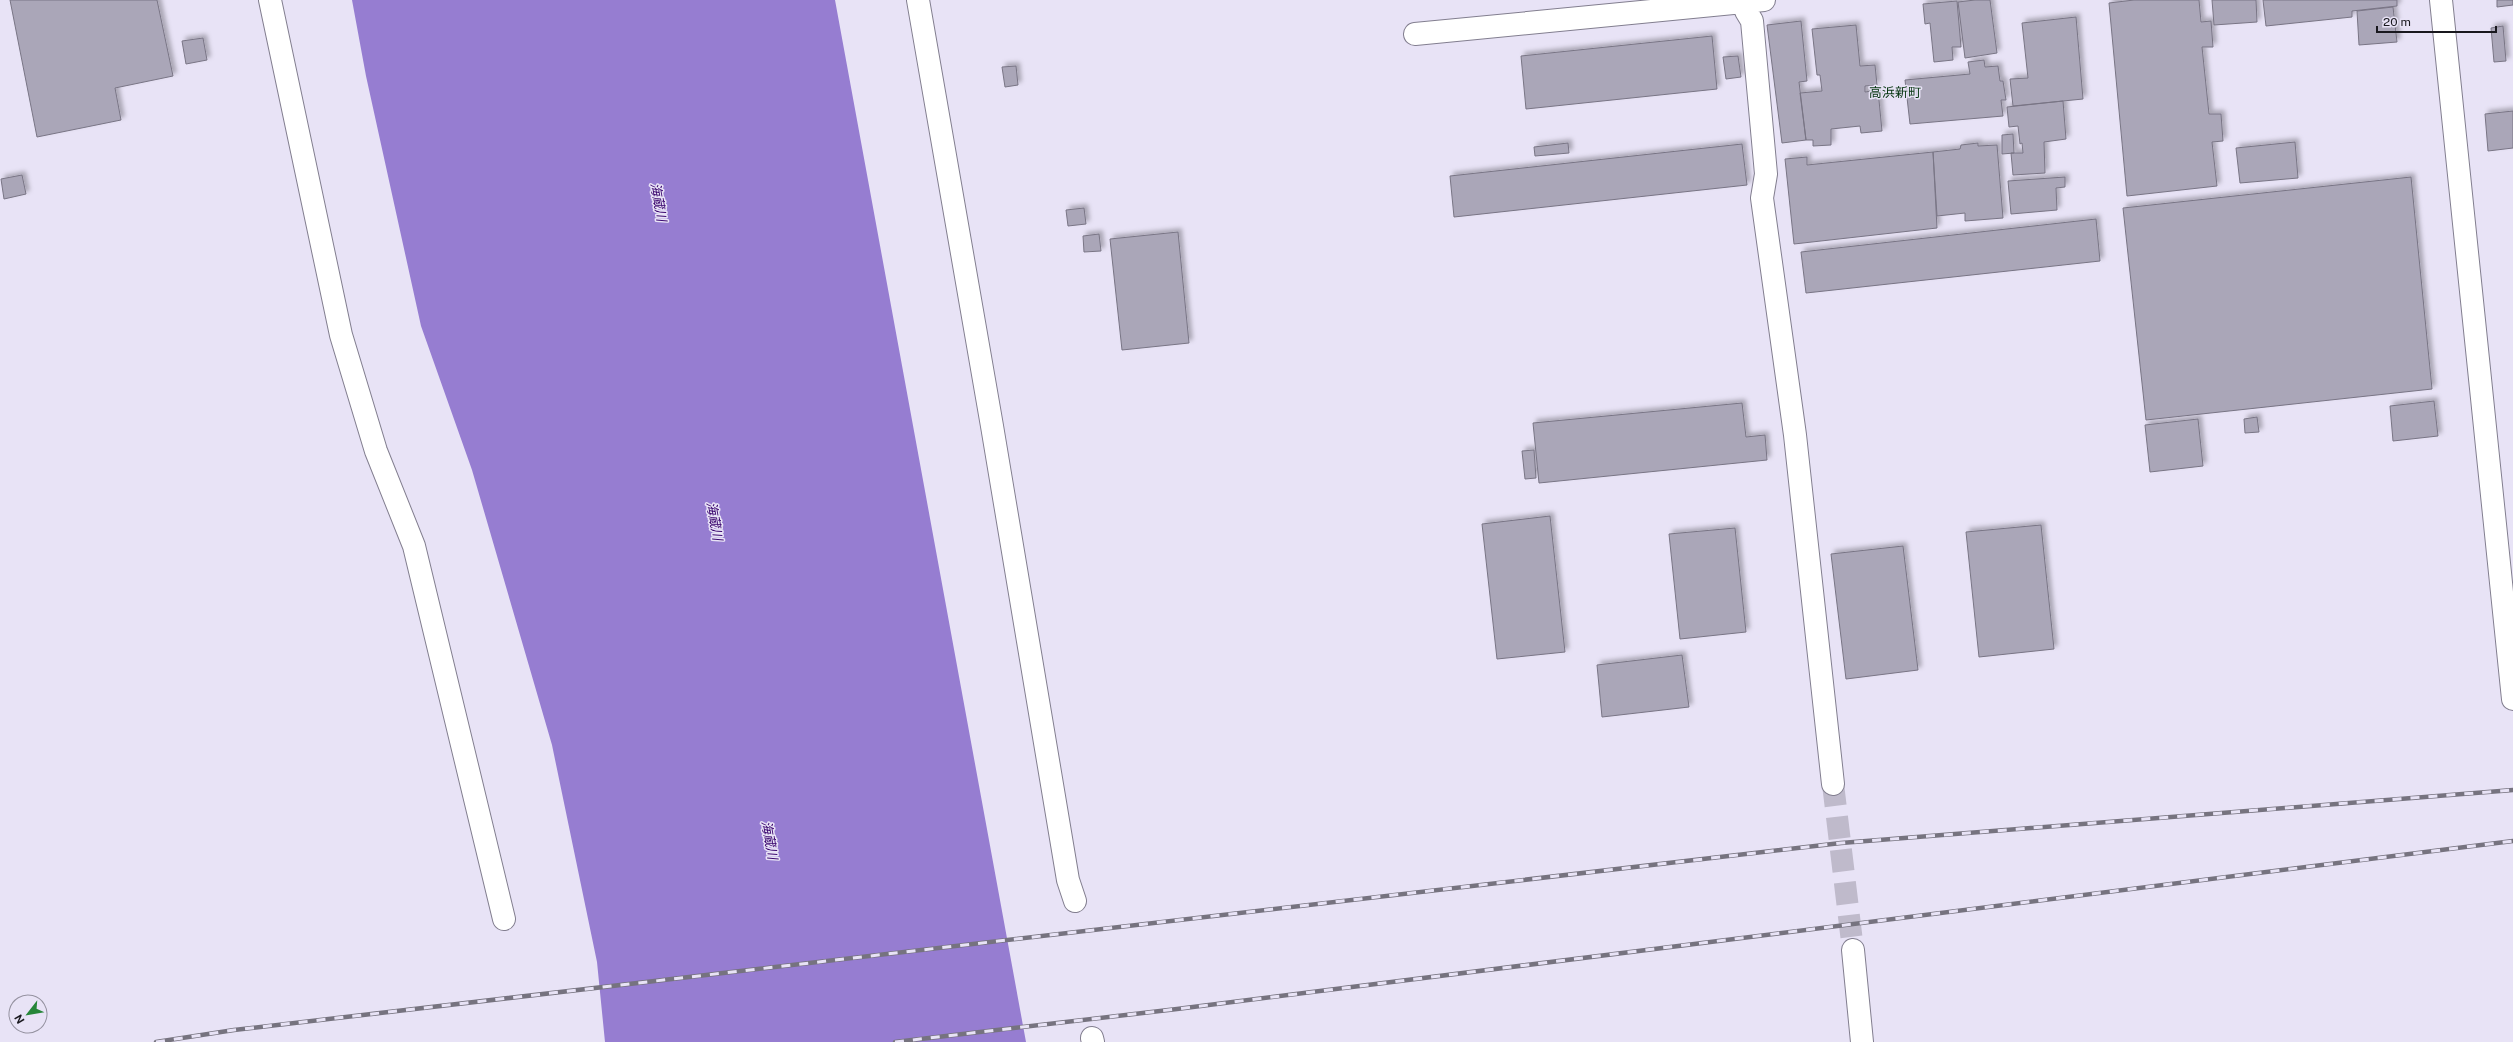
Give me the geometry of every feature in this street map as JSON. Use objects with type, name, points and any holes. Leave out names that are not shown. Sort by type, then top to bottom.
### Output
[{"type":"street","points":[[270,0],[341,335],[376,451],[414,546],[504,919]]},
{"type":"street","points":[[918,0],[992,426],[1068,880],[1075,901]]},
{"type":"street","points":[[2441,0],[2509,629],[2513,699]]},
{"type":"street","points":[[1415,34],[1751,1]]},
{"type":"street","points":[[1751,1],[1746,11],[1752,21],[1765,166],[1762,198],[1795,435],[1833,784]]},
{"type":"street","points":[[1852,950],[1862,1042]]},
{"type":"water","name":"海蔵川","points":[[352,0],[835,0],[1026,1042],[605,1042],[597,962],[552,745],[472,470],[421,326],[366,76]]},
{"type":"building","points":[[10,0],[157,0],[173,76],[115,88],[121,120],[37,137]]},
{"type":"building","points":[[1990,0],[1997,53],[1965,58],[1958,2]]},
{"type":"building","points":[[2134,0],[2199,0],[2201,22],[2211,21],[2213,47],[2202,47],[2209,114],[2221,114],[2223,141],[2212,142],[2217,186],[2127,196],[2109,3]]},
{"type":"building","points":[[2212,0],[2256,0],[2257,22],[2214,25]]},
{"type":"building","points":[[2263,0],[2397,0],[2397,6],[2352,11],[2352,17],[2266,26]]},
{"type":"building","points":[[2497,0],[2513,0],[2513,5],[2497,7]]},
{"type":"building","points":[[1957,1],[1961,47],[1952,47],[1953,60],[1934,62],[1930,23],[1925,24],[1923,4]]},
{"type":"building","points":[[2393,7],[2397,42],[2359,45],[2357,11]]},
{"type":"building","points":[[2076,17],[2083,99],[2013,106],[2010,79],[2028,78],[2022,23]]},
{"type":"building","points":[[1801,21],[1807,81],[1799,82],[1806,140],[1782,143],[1767,25]]},
{"type":"building","points":[[1856,25],[1860,66],[1875,65],[1877,85],[1865,86],[1865,92],[1878,90],[1882,131],[1861,133],[1860,126],[1831,129],[1831,145],[1813,146],[1813,140],[1806,140],[1800,93],[1822,91],[1820,75],[1817,75],[1812,29]]},
{"type":"building","points":[[2503,26],[2506,61],[2494,62],[2491,28]]},
{"type":"building","points":[[1712,36],[1717,89],[1526,109],[1521,56]]},
{"type":"building","points":[[203,38],[207,60],[186,64],[182,41]]},
{"type":"building","points":[[1738,56],[1741,77],[1726,79],[1723,57]]},
{"type":"building","points":[[1984,60],[1985,67],[1998,66],[2000,81],[2003,81],[2006,100],[2001,100],[2003,116],[1910,124],[1905,80],[1970,74],[1968,62]]},
{"type":"building","points":[[1016,66],[1018,85],[1005,87],[1002,67]]},
{"type":"building","points":[[2063,101],[2066,139],[2044,142],[2045,173],[2013,175],[2011,153],[2023,153],[2022,143],[2020,144],[2018,126],[2009,127],[2007,107]]},
{"type":"building","points":[[2513,111],[2513,148],[2488,151],[2485,114]]},
{"type":"building","points":[[2013,134],[2014,153],[2002,154],[2002,135]]},
{"type":"building","points":[[2295,142],[2298,178],[2240,183],[2236,148]]},
{"type":"building","points":[[1568,143],[1569,153],[1535,156],[1534,147]]},
{"type":"building","points":[[1978,143],[1978,146],[1997,145],[2003,218],[1965,221],[1965,213],[1937,216],[1933,152],[1960,149],[1961,145]]},
{"type":"building","points":[[1742,144],[1747,185],[1454,217],[1450,176]]},
{"type":"building","points":[[1933,152],[1937,228],[1794,244],[1785,159],[1807,157],[1807,165]]},
{"type":"building","points":[[22,175],[26,194],[4,199],[1,179]]},
{"type":"building","points":[[2065,177],[2065,187],[2056,188],[2057,210],[2011,214],[2008,181]]},
{"type":"building","points":[[2411,177],[2432,389],[2146,420],[2123,208]]},
{"type":"building","points":[[1084,208],[1086,224],[1068,226],[1066,210]]},
{"type":"building","points":[[2096,219],[2100,261],[1806,293],[1801,252]]},
{"type":"building","points":[[1178,232],[1189,343],[1122,350],[1110,239]]},
{"type":"building","points":[[1099,234],[1101,251],[1084,252],[1083,236]]},
{"type":"building","points":[[2434,401],[2438,436],[2393,441],[2390,406]]},
{"type":"building","points":[[1742,403],[1746,437],[1765,435],[1767,460],[1539,483],[1533,423]]},
{"type":"building","points":[[2257,417],[2259,432],[2245,433],[2244,419]]},
{"type":"building","points":[[2198,419],[2203,466],[2150,472],[2145,425]]},
{"type":"building","points":[[1534,450],[1536,478],[1525,479],[1522,451]]},
{"type":"building","points":[[1550,516],[1565,652],[1497,659],[1482,524]]},
{"type":"building","points":[[2041,525],[2054,649],[1979,657],[1966,532]]},
{"type":"building","points":[[1735,528],[1746,632],[1680,639],[1669,534]]},
{"type":"building","points":[[1903,546],[1918,670],[1846,679],[1831,554]]},
{"type":"building","points":[[1682,655],[1689,707],[1602,717],[1597,665]]},
{"type":"tunnel","points":[[1833,784],[1853,950]]},
{"type":"railway","points":[[156,1042],[234,1030],[1841,843],[2513,790]]},
{"type":"railway","points":[[895,1042],[1177,1009],[2513,841]]},
{"type":"district","name":"高浜新町","points":[[1895,92]]}]
